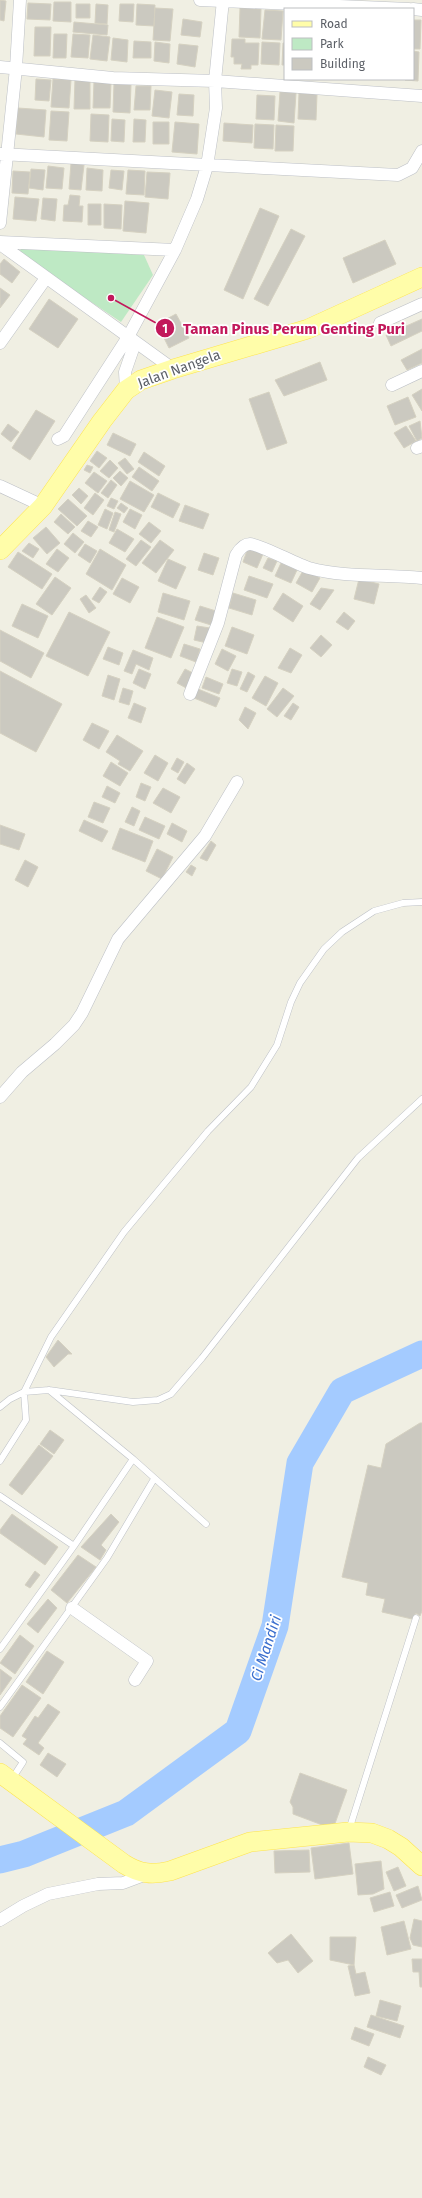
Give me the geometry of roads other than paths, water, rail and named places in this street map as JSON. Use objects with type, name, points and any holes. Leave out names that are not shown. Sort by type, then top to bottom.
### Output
[{"type":"main road","name":"Jalan Nangela","points":[[0,550],[43,506],[102,421],[126,390],[141,380],[308,329],[422,277]]},
{"type":"main road","points":[[5,1777],[124,1864],[133,1870],[147,1874],[170,1871],[250,1842],[348,1832],[372,1833],[388,1839],[401,1847],[422,1866]]},
{"type":"street","points":[[0,223],[4,154],[16,68],[20,0]]},
{"type":"street","points":[[200,0],[388,8]]},
{"type":"street","points":[[58,439],[64,436],[132,340],[175,250],[197,199],[208,166],[216,108],[215,81],[223,0]]},
{"type":"street","points":[[0,67],[113,78],[215,81],[422,96]]},
{"type":"street","points":[[4,154],[398,175],[407,172],[412,168],[422,151]]},
{"type":"street","points":[[0,243],[175,250]]},
{"type":"street","points":[[0,243],[132,340],[154,353],[173,369]]},
{"type":"street","points":[[0,342],[46,278]]},
{"type":"street","points":[[380,323],[422,304]]},
{"type":"street","points":[[126,390],[125,372],[132,340]]},
{"type":"street","points":[[392,386],[422,371]]},
{"type":"street","points":[[0,486],[43,506]]},
{"type":"street","points":[[190,694],[218,623],[236,555],[243,546],[250,544],[258,546],[273,554],[309,568],[342,574],[422,578]]},
{"type":"street","points":[[0,1097],[22,1072],[55,1044],[74,1025],[82,1013],[118,939],[205,836],[237,782]]},
{"type":"street","points":[[72,1608],[147,1661],[135,1680]]},
{"type":"street","points":[[0,1920],[23,1906],[48,1894],[98,1884],[123,1883],[147,1874]]},
{"type":"lane","points":[[0,1461],[26,1420],[24,1392],[51,1337],[124,1232],[208,1130],[251,1087],[277,1045],[291,1002],[300,983],[324,949],[342,932],[374,911],[403,903],[422,902]]},
{"type":"lane","points":[[0,1407],[10,1399],[24,1392],[49,1390],[78,1392],[133,1402],[158,1400],[171,1394],[202,1358],[358,1158],[422,1099]]},
{"type":"lane","points":[[49,1390],[132,1459],[206,1524]]},
{"type":"lane","points":[[0,1649],[3,1639],[74,1546],[132,1459]]},
{"type":"lane","points":[[0,1707],[107,1558],[154,1479]]},
{"type":"lane","points":[[0,1496],[74,1546]]},
{"type":"lane","points":[[348,1832],[416,1618]]},
{"type":"lane","points":[[0,1743],[23,1762],[5,1777]]},
{"type":"waterway","name":"Ci Mandiri","points":[[0,1860],[24,1854],[126,1813],[238,1731],[275,1626],[300,1463],[342,1391],[422,1354]]},
{"type":"place","name":"Taman Pinus Perum Genting Puri","points":[[111,298]]}]
